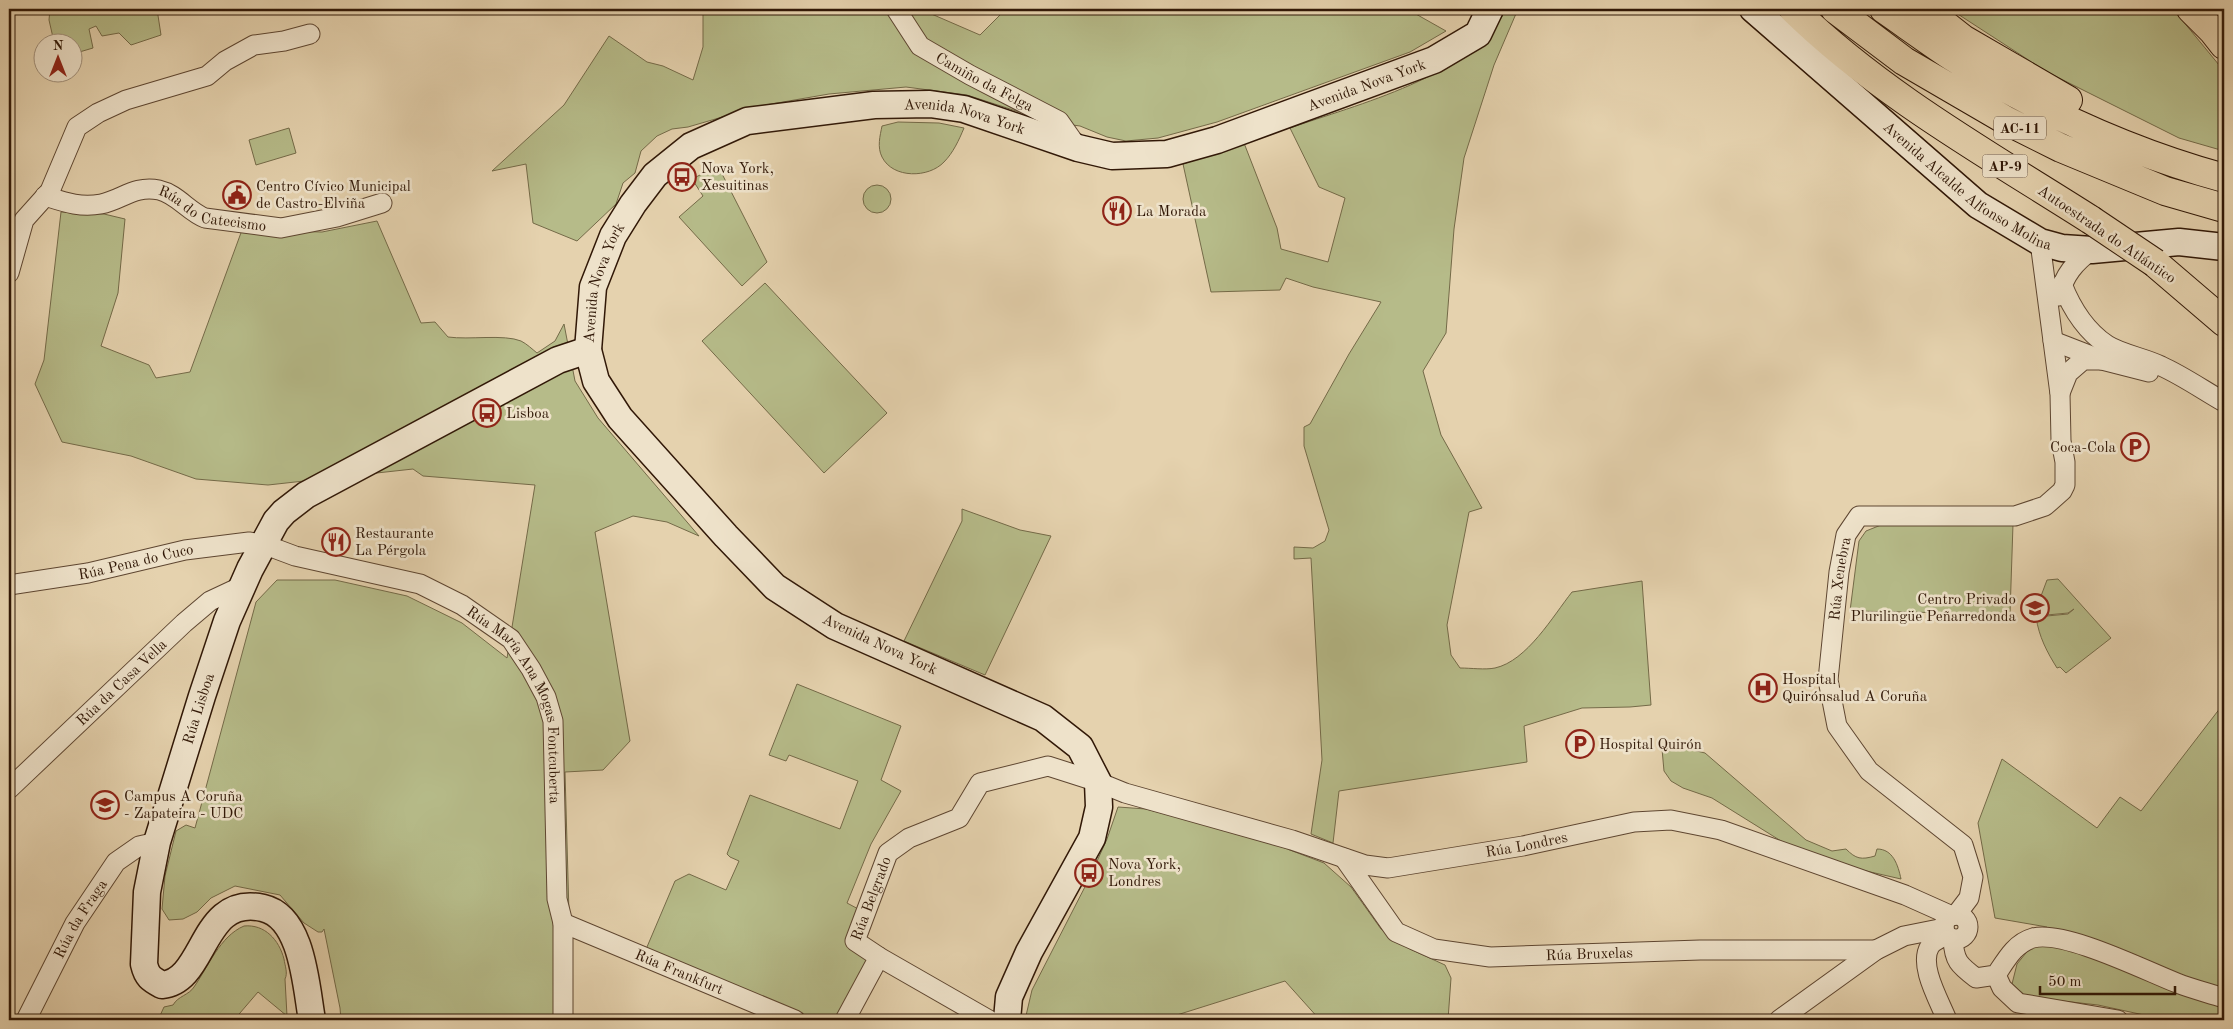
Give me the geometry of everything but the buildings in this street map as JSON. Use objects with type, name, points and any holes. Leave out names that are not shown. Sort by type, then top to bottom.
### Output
[{"type":"highway","name":"Autoestrada do Atlántico","points":[[1793,9],[1854,61],[1919,111],[2155,262],[2224,322]]},
{"type":"highway","name":"AC-11","points":[[1836,9],[1904,61],[2007,121],[2061,148],[2165,191],[2224,208]]},
{"type":"highway","name":"AC-11","points":[[1884,9],[1953,57],[2026,98],[2089,128],[2151,154],[2224,178]]},
{"type":"highway","points":[[1925,9],[1962,39],[2092,114],[2151,154]]},
{"type":"highway","points":[[2192,9],[2213,30],[2224,46]]},
{"type":"main road","name":"Avenida Nova York","points":[[1007,1020],[1009,997],[1028,952],[1092,838],[1099,807],[1098,782],[1080,747],[1043,718],[835,626],[775,586],[726,536],[620,418],[596,381],[588,350],[593,287],[612,236],[655,175],[691,146],[747,121],[874,105],[930,104],[964,109],[1078,148],[1112,156],[1167,154],[1217,140],[1434,60],[1478,34],[1490,9]]},
{"type":"main road","name":"Avenida Alcalde Alfonso Molina","points":[[1753,9],[1978,204],[2040,242],[2062,248],[2092,250],[2179,242],[2224,247]]},
{"type":"main road","name":"Rúa Lisboa","points":[[312,1020],[304,971],[293,933],[284,920],[271,910],[243,908],[223,916],[215,924],[189,968],[176,981],[162,985],[149,979],[144,964],[147,892],[158,842],[202,696],[242,586],[263,544],[284,512],[306,495],[558,360],[588,350]]},
{"type":"street","name":"Camiño da Felga","points":[[896,9],[920,46],[970,75],[1059,121],[1078,148]]},
{"type":"street","points":[[9,273],[24,220],[50,191],[76,127],[126,100],[207,76],[225,61],[254,45],[284,41],[310,34]]},
{"type":"street","name":"Rúa do Catecismo","points":[[45,196],[76,206],[102,204],[134,190],[160,190],[184,204],[197,215],[205,218],[281,228],[337,218],[382,203]]},
{"type":"street","name":"Rúa Xenebra","points":[[1950,926],[1969,898],[1973,878],[1963,845],[1869,771],[1837,726],[1828,680],[1839,572],[1846,534],[1859,516],[2015,516],[2045,506],[2062,491],[2065,485],[2065,462],[2061,441],[2060,394],[2040,242]]},
{"type":"street","name":"Rúa Xenebra","points":[[2053,341],[2062,284],[2072,267],[2092,250]]},
{"type":"street","points":[[2062,284],[2069,303],[2105,353]]},
{"type":"street","points":[[2053,341],[2105,353],[2201,388],[2224,402]]},
{"type":"street","points":[[2060,394],[2068,372],[2082,360],[2105,353]]},
{"type":"street","name":"Rúa Pena do Cuco","points":[[9,585],[88,573],[185,550],[249,542],[263,544]]},
{"type":"street","name":"Rúa María Ana Mogas Fontcuberta","points":[[263,544],[295,556],[420,584],[462,604],[510,639],[539,683],[546,697],[553,722],[557,899],[563,924],[563,1020]]},
{"type":"street","name":"Rúa da Casa Vella","points":[[9,789],[184,623],[210,601],[242,586]]},
{"type":"street","name":"Rúa Belgrado","points":[[989,1020],[879,957],[855,941],[888,853],[909,838],[958,818],[980,783],[1048,766],[1098,782]]},
{"type":"street","name":"Rúa Londres","points":[[1098,782],[1125,793],[1292,840],[1344,858],[1388,868],[1524,846],[1634,822],[1671,820],[1721,830],[1905,896],[1950,926]]},
{"type":"street","name":"Rúa da Fraga","points":[[26,1020],[75,923],[116,862],[139,846],[158,842]]},
{"type":"street","name":"Rúa Bruxelas","points":[[1344,858],[1396,932],[1434,949],[1490,957],[1700,950],[1876,950]]},
{"type":"street","name":"Rúa Frankfurt","points":[[563,924],[795,1020]]},
{"type":"street","points":[[1779,1020],[1876,950],[1904,936],[1950,926]]},
{"type":"street","points":[[1950,926],[1954,953],[1960,966],[1976,978],[1996,974],[2016,946],[2032,938],[2050,936],[2069,940],[2179,984],[2224,998]]},
{"type":"street","points":[[1947,1020],[1927,973],[1925,956],[1931,944],[1950,926]]},
{"type":"street","points":[[845,1020],[879,957]]},
{"type":"street","points":[[1996,974],[2002,988],[2018,1003],[2118,1020]]},
{"type":"green space","points":[[50,9],[157,9],[161,35],[131,45],[119,33],[102,36],[96,26],[89,29],[93,48],[82,51],[82,32],[52,32],[49,20]]},
{"type":"green space","points":[[703,9],[920,9],[980,35],[1006,9],[1407,9],[1446,31],[1410,52],[1217,122],[1158,138],[1126,141],[1107,137],[1080,126],[1050,122],[967,95],[906,87],[829,94],[760,106],[688,127],[672,129],[657,136],[641,151],[635,173],[623,183],[616,204],[577,241],[533,223],[526,164],[492,171],[564,105],[609,36],[647,62],[663,66],[693,80],[703,47]]},
{"type":"green space","points":[[1506,9],[1518,9],[1494,65],[1464,158],[1454,229],[1446,333],[1423,371],[1441,435],[1482,508],[1469,512],[1447,625],[1451,655],[1460,668],[1491,669],[1507,664],[1518,657],[1548,625],[1572,592],[1642,581],[1651,705],[1582,708],[1524,726],[1527,762],[1339,791],[1333,843],[1311,834],[1322,760],[1311,558],[1294,559],[1294,547],[1313,548],[1325,541],[1329,530],[1304,446],[1304,427],[1310,424],[1349,354],[1381,302],[1313,287],[1286,278],[1280,290],[1211,292],[1183,164],[1244,143],[1277,228],[1281,249],[1328,262],[1345,198],[1319,187],[1290,128],[1378,98],[1441,70],[1468,53],[1490,32]]},
{"type":"green space","points":[[1950,9],[2173,9],[2224,71],[2224,151],[2179,138],[2047,72]]},
{"type":"green space","points":[[898,122],[939,123],[964,128],[958,142],[944,162],[930,171],[912,174],[894,169],[887,164],[880,153],[879,142],[882,126]]},
{"type":"green space","points":[[289,128],[296,153],[256,165],[249,140]]},
{"type":"green space","points":[[718,166],[767,262],[742,286],[679,217],[703,196],[692,179]]},
{"type":"green space","points":[[877,185],[887,189],[891,199],[887,209],[877,213],[867,209],[863,199],[867,189]]},
{"type":"green space","points":[[61,212],[104,214],[125,219],[118,293],[101,346],[149,365],[156,378],[190,372],[242,230],[322,232],[377,221],[421,323],[435,322],[448,337],[514,339],[523,342],[537,353],[555,341],[564,324],[575,381],[598,418],[699,536],[667,522],[633,516],[595,532],[630,741],[603,770],[565,772],[572,1020],[341,1020],[324,929],[322,932],[318,932],[304,923],[280,895],[235,886],[211,898],[197,912],[183,919],[169,920],[162,909],[165,876],[176,831],[186,825],[195,828],[256,602],[277,580],[335,580],[407,596],[462,623],[507,658],[535,485],[423,476],[413,469],[268,485],[196,479],[131,456],[62,442],[35,384],[44,360]]},
{"type":"green space","points":[[765,283],[887,413],[824,473],[702,341]]},
{"type":"green space","points":[[962,509],[1020,530],[1051,536],[985,675],[904,641],[962,521]]},
{"type":"green space","points":[[2013,524],[2010,614],[1850,611],[1859,541],[1866,531],[1881,525]]},
{"type":"green space","points":[[2058,579],[2111,638],[2066,673],[2060,667],[2057,668],[2050,656],[2041,638],[2036,617],[2068,614],[2074,609],[2068,613],[2036,616],[2038,604],[2047,580]]},
{"type":"green space","points":[[797,684],[901,726],[881,780],[901,791],[871,844],[847,903],[862,911],[869,957],[841,1020],[806,1020],[644,954],[675,881],[689,874],[726,890],[739,861],[727,854],[750,795],[840,829],[858,781],[789,755],[786,761],[769,755]]},
{"type":"green space","points":[[2224,703],[2224,1020],[2167,1020],[2098,1005],[2027,997],[2012,984],[2017,964],[2047,927],[1995,918],[1978,823],[2002,759],[2097,828],[2120,797],[2141,811]]},
{"type":"green space","points":[[1669,744],[1705,753],[1806,840],[1832,851],[1846,849],[1859,858],[1875,856],[1877,849],[1887,852],[1894,859],[1901,879],[1853,868],[1789,846],[1712,798],[1683,788],[1671,781],[1664,771],[1662,749]]},
{"type":"green space","points":[[1118,807],[1146,809],[1256,837],[1324,863],[1351,887],[1381,929],[1410,949],[1445,965],[1451,978],[1448,1020],[1320,1020],[1285,981],[1161,1020],[1025,1020],[1032,990],[1089,879],[1107,839]]},
{"type":"green space","points":[[244,926],[252,926],[265,931],[275,940],[282,952],[286,972],[287,1016],[258,992],[234,1020],[158,1020],[164,1007],[173,1005],[192,990],[221,944]]},
{"type":"place","name":"Nova York, Xesuitinas","points":[[682,177]]},
{"type":"place","name":"Centro Cívico Municipal de Castro-Elviña","points":[[237,195]]},
{"type":"place","name":"La Morada","points":[[1117,211]]},
{"type":"place","name":"Lisboa","points":[[487,413]]},
{"type":"place","name":"Coca-Cola","points":[[2135,447]]},
{"type":"place","name":"Restaurante La Pérgola","points":[[336,542]]},
{"type":"place","name":"Centro Privado Plurilingüe Peñarredonda","points":[[2035,608]]},
{"type":"place","name":"Hospital Quirónsalud A Coruña","points":[[1763,688]]},
{"type":"place","name":"Hospital Quirón","points":[[1580,744]]},
{"type":"place","name":"Campus A Coruña - Zapateira - UDC","points":[[105,805]]},
{"type":"place","name":"Nova York, Londres","points":[[1089,873]]}]
